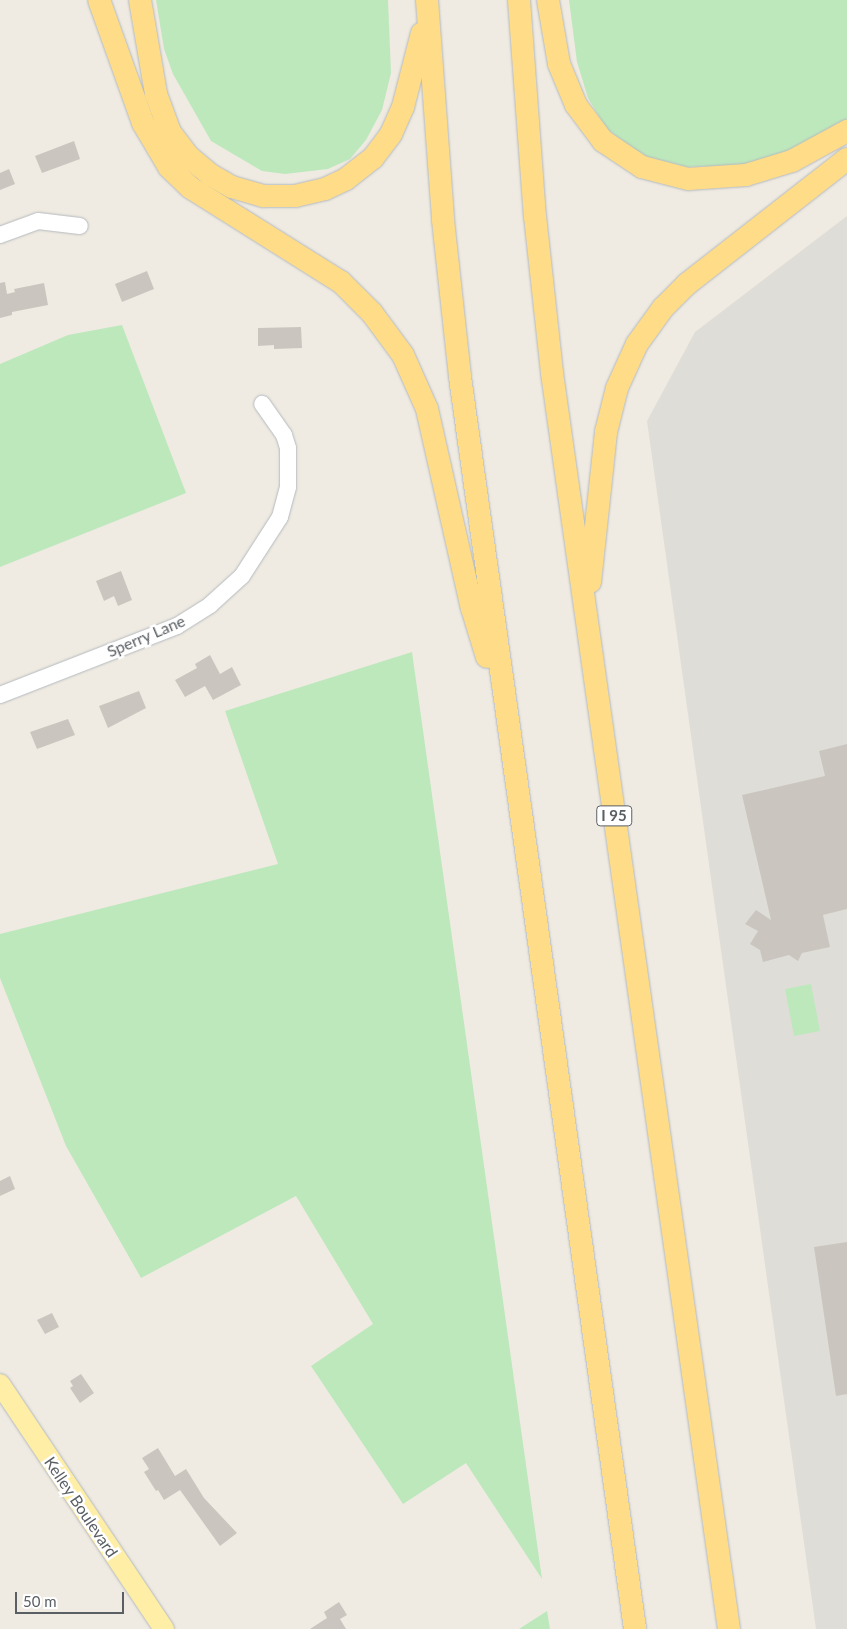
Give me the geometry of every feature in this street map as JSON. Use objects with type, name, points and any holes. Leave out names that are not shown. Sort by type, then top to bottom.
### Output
[{"type":"highway","points":[[99,0],[117,44],[143,123],[169,167],[196,191],[341,282],[372,313],[403,355],[427,409],[472,608],[507,720]]},
{"type":"highway","points":[[107,0],[117,44]]},
{"type":"highway","name":"I 95","points":[[519,0],[545,310],[587,623],[729,1629]]},
{"type":"highway","points":[[548,0],[559,64],[576,105],[603,141],[642,167],[688,179],[739,176],[792,162],[847,131]]},
{"type":"highway","points":[[139,4],[159,104],[166,123],[182,148],[202,169],[232,187],[258,194],[285,197],[315,192],[346,179],[364,166],[386,142],[406,97],[427,5]]},
{"type":"highway","points":[[427,5],[455,334],[507,720],[635,1629]]},
{"type":"highway","points":[[587,623],[606,432],[617,388],[634,349],[664,308],[687,284],[847,159]]},
{"type":"main road","name":"Kelley Boulevard","points":[[0,1384],[164,1629]]},
{"type":"street","points":[[0,235],[38,221],[80,226]]},
{"type":"street","name":"Sperry Lane","points":[[0,696],[177,626],[210,605],[242,576],[280,517],[288,487],[288,448],[284,434],[262,404]]},
{"type":"shaded area","points":[[847,216],[847,1629],[816,1629],[647,421],[695,332]]},
{"type":"green space","points":[[156,0],[388,0],[391,73],[382,110],[366,140],[350,159],[328,169],[285,174],[262,171],[211,141],[173,74],[164,49]]},
{"type":"green space","points":[[569,0],[847,0],[847,120],[798,147],[745,165],[686,167],[641,155],[606,128],[588,98],[577,62]]},
{"type":"green space","points":[[122,325],[186,493],[0,567],[0,364],[68,335]]},
{"type":"green space","points":[[412,652],[542,1579],[466,1463],[403,1504],[311,1366],[373,1324],[296,1196],[141,1278],[66,1146],[0,978],[0,934],[278,864],[225,711]]},
{"type":"green space","points":[[811,984],[820,1031],[794,1036],[785,989]]},
{"type":"green space","points":[[547,1611],[550,1629],[519,1629]]},
{"type":"building","points":[[74,141],[80,159],[42,173],[35,156]]},
{"type":"building","points":[[9,169],[15,184],[0,190],[0,173]]},
{"type":"building","points":[[147,271],[154,289],[122,302],[115,284]]},
{"type":"building","points":[[5,282],[7,294],[15,292],[14,289],[44,283],[48,305],[12,312],[12,315],[0,318],[0,283]]},
{"type":"building","points":[[301,327],[302,348],[274,349],[274,345],[258,346],[258,328]]},
{"type":"building","points":[[121,571],[132,600],[118,606],[114,596],[104,601],[96,581]]},
{"type":"building","points":[[210,655],[220,674],[232,667],[241,685],[213,700],[205,686],[185,697],[175,680],[197,668],[195,664]]},
{"type":"building","points":[[139,691],[146,708],[108,728],[99,706]]},
{"type":"building","points":[[68,719],[75,735],[37,749],[30,732]]},
{"type":"building","points":[[847,744],[847,909],[823,915],[830,947],[802,953],[798,961],[789,955],[763,962],[760,950],[750,944],[758,931],[745,924],[756,910],[771,920],[742,795],[825,776],[819,751]]},
{"type":"building","points":[[10,1176],[15,1189],[0,1196],[0,1181]]},
{"type":"building","points":[[847,1242],[847,1394],[836,1396],[814,1247]]},
{"type":"building","points":[[52,1313],[59,1327],[45,1334],[37,1320]]},
{"type":"building","points":[[81,1374],[94,1393],[80,1403],[70,1388],[73,1386],[70,1381]]},
{"type":"building","points":[[158,1448],[175,1476],[186,1469],[204,1498],[237,1533],[220,1546],[180,1490],[164,1500],[144,1472],[149,1469],[142,1458]]},
{"type":"building","points":[[339,1602],[347,1615],[340,1619],[346,1629],[310,1629],[327,1618],[324,1612]]}]
